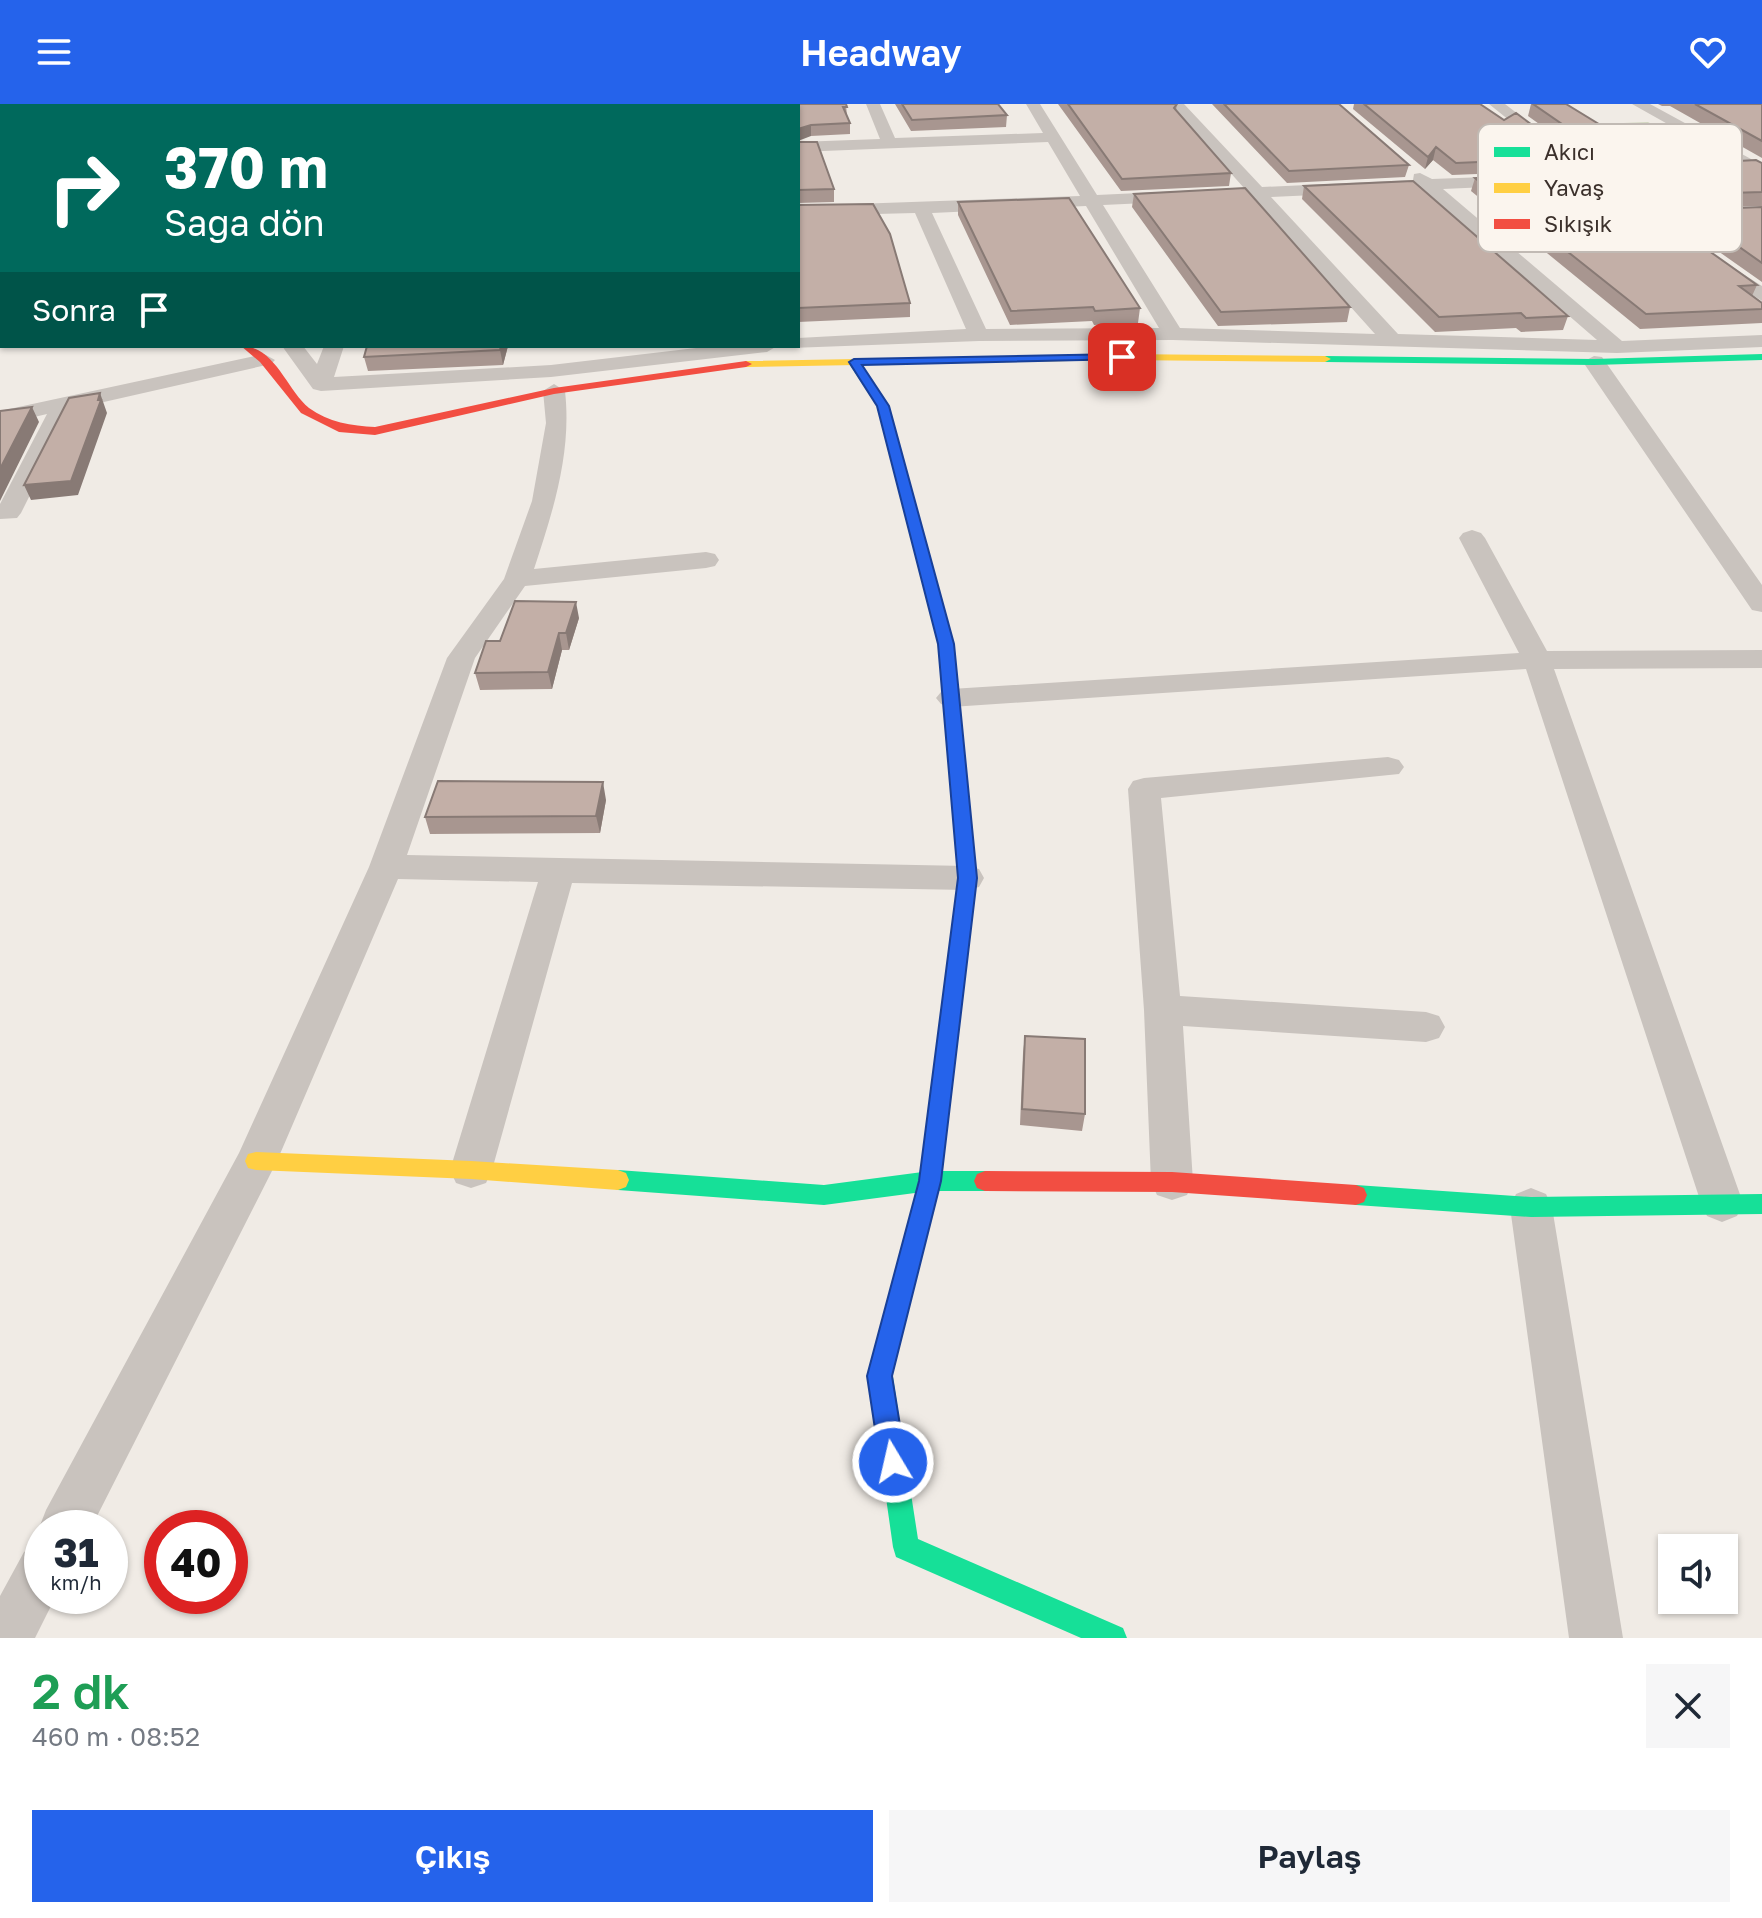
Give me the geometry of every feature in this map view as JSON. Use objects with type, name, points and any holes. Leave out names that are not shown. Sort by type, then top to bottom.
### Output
[{"type":"street","points":[[873,104],[890,144]]},
{"type":"street","points":[[1033,104],[1173,334]]},
{"type":"street","points":[[1176,104],[1394,342]]},
{"type":"street","points":[[1496,104],[1523,124]]},
{"type":"street","points":[[1639,104],[1675,124]]},
{"type":"street","points":[[800,147],[1053,137]]},
{"type":"street","points":[[1742,161],[1762,172]]},
{"type":"street","points":[[1405,165],[1478,228]]},
{"type":"street","points":[[800,211],[1478,183]]},
{"type":"street","points":[[921,208],[979,335]]},
{"type":"street","points":[[1742,213],[1762,213]]},
{"type":"street","points":[[1506,252],[1617,347]]},
{"type":"street","points":[[1700,252],[1762,295]]},
{"type":"street","points":[[800,344],[979,335],[1173,334],[1761,354]]},
{"type":"street","points":[[294,348],[321,384]]},
{"type":"street","points":[[321,384],[333,348]]},
{"type":"street","points":[[73,1510],[256,1161],[386,867],[461,658],[517,579],[544,501],[557,423],[554,348]]},
{"type":"street","points":[[0,418],[255,353],[305,410],[343,429],[375,431],[553,381],[755,348]]},
{"type":"street","points":[[321,384],[553,381],[742,364],[1122,357],[1594,362],[1761,354]]},
{"type":"street","points":[[854,362],[883,406],[946,644],[967,878],[930,1181],[879,1376],[906,1547],[1113,1638]]},
{"type":"street","points":[[1594,362],[1762,604]]},
{"type":"street","points":[[8,513],[65,402]]},
{"type":"street","points":[[1472,538],[1537,660],[1722,1203]]},
{"type":"street","points":[[517,579],[706,560]]},
{"type":"street","points":[[951,698],[1537,660],[1762,659]]},
{"type":"street","points":[[1172,1182],[1163,1010],[1144,789],[1388,767]]},
{"type":"street","points":[[386,867],[967,878]]},
{"type":"street","points":[[471,1170],[559,870]]},
{"type":"street","points":[[1163,1010],[1426,1027]]},
{"type":"street","points":[[256,1161],[471,1170],[824,1195],[930,1181],[1172,1182],[1531,1207],[1762,1204]]},
{"type":"street","points":[[1531,1207],[1596,1638]]},
{"type":"street","points":[[6,1638],[24,1604]]},
{"type":"green space","points":[[1648,122],[1651,124],[1599,124]]},
{"type":"building","points":[[800,104],[846,104],[847,107],[843,107],[850,123],[800,128]]},
{"type":"building","points":[[902,104],[998,104],[1007,115],[912,120]]},
{"type":"building","points":[[1068,104],[1177,104],[1174,108],[1231,173],[1122,179]]},
{"type":"building","points":[[1224,104],[1339,104],[1409,165],[1289,171]]},
{"type":"building","points":[[1364,104],[1480,104],[1504,120],[1516,113],[1531,124],[1478,124],[1478,162],[1456,163],[1436,147],[1428,157]]},
{"type":"building","points":[[1533,104],[1566,104],[1599,124],[1562,124]]},
{"type":"building","points":[[1695,104],[1762,104],[1762,141],[1742,130],[1742,124],[1731,124]]},
{"type":"building","points":[[800,142],[817,142],[834,189],[800,190]]},
{"type":"building","points":[[1742,161],[1762,163],[1762,192],[1742,193]]},
{"type":"building","points":[[1413,181],[1478,238],[1478,252],[1495,252],[1568,316],[1526,318],[1521,313],[1439,317],[1304,186]]},
{"type":"building","points":[[1245,188],[1350,307],[1221,312],[1134,194]]},
{"type":"building","points":[[1069,198],[1140,308],[1011,311],[958,202]]},
{"type":"building","points":[[873,204],[890,234],[910,303],[800,308],[800,205]]},
{"type":"building","points":[[1762,207],[1762,263],[1742,249],[1742,208]]},
{"type":"building","points":[[1568,252],[1711,252],[1757,285],[1739,286],[1762,303],[1762,309],[1646,314]]},
{"type":"building","points":[[366,348],[500,348],[500,350],[364,357]]},
{"type":"building","points":[[100,393],[98,400],[101,400],[71,481],[24,485],[69,398]]},
{"type":"building","points":[[32,407],[0,469],[0,411]]},
{"type":"building","points":[[515,601],[576,602],[566,633],[559,633],[548,672],[475,673],[486,641],[500,641]]},
{"type":"building","points":[[438,781],[603,782],[596,816],[425,817]]},
{"type":"building","points":[[1025,1036],[1085,1039],[1085,1114],[1022,1109]]},
{"type":"traffic: fast","points":[[1325,359],[1594,362],[1762,357]]},
{"type":"traffic: fast","points":[[854,362],[883,406],[946,644],[963,829]]},
{"type":"traffic: fast","points":[[618,1180],[824,1195],[930,1181],[985,1181]]},
{"type":"traffic: fast","points":[[1356,1195],[1531,1207],[1762,1204]]},
{"type":"traffic: fast","points":[[880,1371],[906,1547],[1113,1638]]},
{"type":"traffic: slow","points":[[746,364],[1122,357],[1325,359]]},
{"type":"traffic: slow","points":[[880,1371],[930,1181],[967,878],[963,829]]},
{"type":"traffic: slow","points":[[256,1161],[618,1180]]},
{"type":"traffic: jam","points":[[249,348],[264,360],[305,410],[343,429],[375,431],[554,391],[746,364]]},
{"type":"traffic: jam","points":[[985,1181],[1172,1182],[1356,1195]]},
{"type":"route","points":[[893,1462],[879,1376],[930,1181],[967,878],[946,644],[883,406],[854,362],[1122,357]]}]
